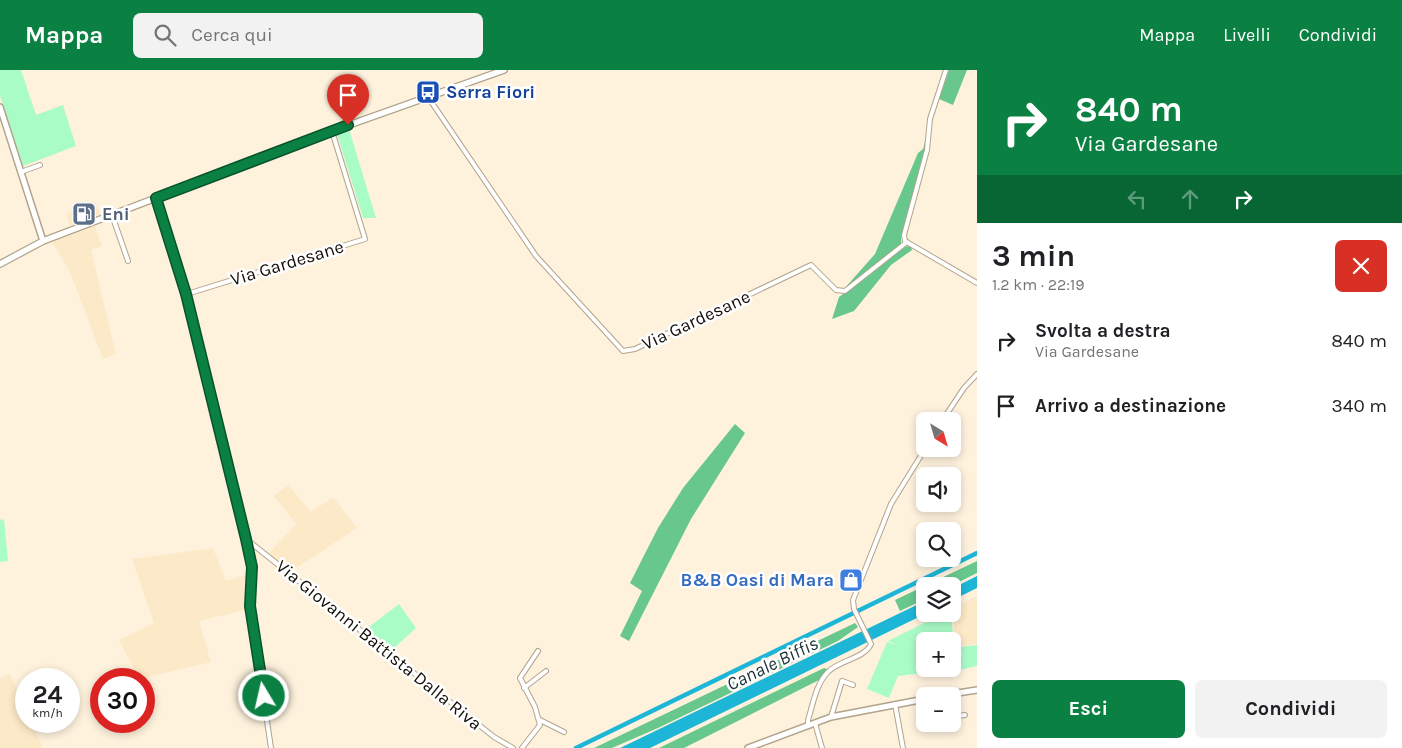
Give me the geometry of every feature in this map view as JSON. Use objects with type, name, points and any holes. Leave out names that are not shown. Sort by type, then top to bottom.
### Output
[{"type":"main road","points":[[0,264],[43,241],[332,131],[504,70]]},
{"type":"street","points":[[946,70],[930,119],[927,150],[904,235],[907,242],[977,283]]},
{"type":"street","name":"Via Gardesane","points":[[428,97],[536,256],[623,351],[635,349],[811,265],[836,290],[845,291],[907,242]]},
{"type":"street","points":[[0,108],[43,241]]},
{"type":"street","name":"Via Gardesane","points":[[186,294],[365,239],[332,131]]},
{"type":"street","points":[[21,172],[40,165]]},
{"type":"street","points":[[156,198],[186,294],[252,567],[250,606],[271,748]]},
{"type":"street","points":[[112,215],[128,261]]},
{"type":"street","points":[[948,412],[964,388],[977,374]]},
{"type":"street","points":[[808,725],[819,684],[826,673],[866,650],[871,644],[854,609],[853,600],[892,504],[920,458]]},
{"type":"street","name":"Via Giovanni Battista Dalla Riva","points":[[246,539],[494,737],[513,748]]},
{"type":"street","points":[[522,748],[540,725],[540,720],[520,678],[538,651]]},
{"type":"street","points":[[524,688],[546,671]]},
{"type":"street","points":[[831,717],[842,681],[853,685]]},
{"type":"street","points":[[961,693],[977,690]]},
{"type":"street","points":[[748,748],[831,717],[916,700]]},
{"type":"street","points":[[895,704],[903,748]]},
{"type":"street","points":[[961,716],[965,715]]},
{"type":"street","points":[[540,720],[564,732]]},
{"type":"street","points":[[815,723],[822,748]]},
{"type":"shaded area","points":[[95,202],[100,214],[70,226],[66,214]]},
{"type":"shaded area","points":[[95,226],[102,246],[91,250],[116,354],[103,359],[70,272],[52,242]]},
{"type":"shaded area","points":[[288,485],[311,512],[333,497],[357,528],[290,572],[268,554],[296,524],[274,496]]},
{"type":"shaded area","points":[[213,548],[226,581],[249,574],[249,609],[199,621],[211,662],[155,675],[155,668],[133,668],[119,640],[154,623],[132,559]]},
{"type":"shaded area","points":[[977,596],[977,644],[961,646],[961,632],[954,632],[954,622],[961,622],[961,604]]},
{"type":"shaded area","points":[[10,674],[15,686],[15,733],[36,733],[43,748],[0,748],[0,678]]},
{"type":"green space","points":[[0,70],[21,70],[36,115],[63,105],[76,146],[23,166],[0,96]]},
{"type":"green space","points":[[949,70],[967,70],[953,105],[939,99]]},
{"type":"green space","points":[[349,129],[376,218],[363,218],[337,134]]},
{"type":"green space","points":[[927,134],[926,149],[901,237],[901,244],[844,289],[875,254],[918,153],[923,149]]},
{"type":"green space","points":[[911,246],[912,250],[891,265],[854,311],[832,319],[839,297],[872,273],[902,247]]},
{"type":"green space","points":[[735,424],[745,433],[691,519],[629,641],[620,636],[642,591],[630,583],[658,528],[683,488]]},
{"type":"green space","points":[[4,519],[8,561],[0,562],[0,520]]},
{"type":"green space","points":[[977,561],[977,573],[961,581],[961,577],[943,577]]},
{"type":"green space","points":[[916,590],[916,603],[900,611],[895,600]]},
{"type":"green space","points":[[399,604],[416,628],[391,651],[365,630]]},
{"type":"green space","points":[[926,622],[952,622],[953,632],[916,632],[916,674],[898,676],[889,698],[867,689],[887,642],[897,645],[888,641]]},
{"type":"green space","points":[[855,623],[858,627],[838,641],[658,728],[612,748],[594,748]]},
{"type":"green space","points":[[977,645],[977,666],[961,670],[961,647]]},
{"type":"green space","points":[[824,668],[827,669],[819,680],[684,748],[659,748]]},
{"type":"water","points":[[977,576],[977,588],[961,596],[961,584]]},
{"type":"water","points":[[916,605],[916,618],[650,748],[620,748]]},
{"type":"waterway","name":"Canale Biffis","points":[[576,748],[977,553]]},
{"type":"place","name":"Serra Fiori","points":[[428,92]]},
{"type":"place","name":"Eni","points":[[84,214]]},
{"type":"place","name":"B&B Oasi di Mara","points":[[851,580]]},
{"type":"route","points":[[264,696],[250,606],[249,588],[252,567],[246,539],[186,294],[156,198],[348,125]]}]
